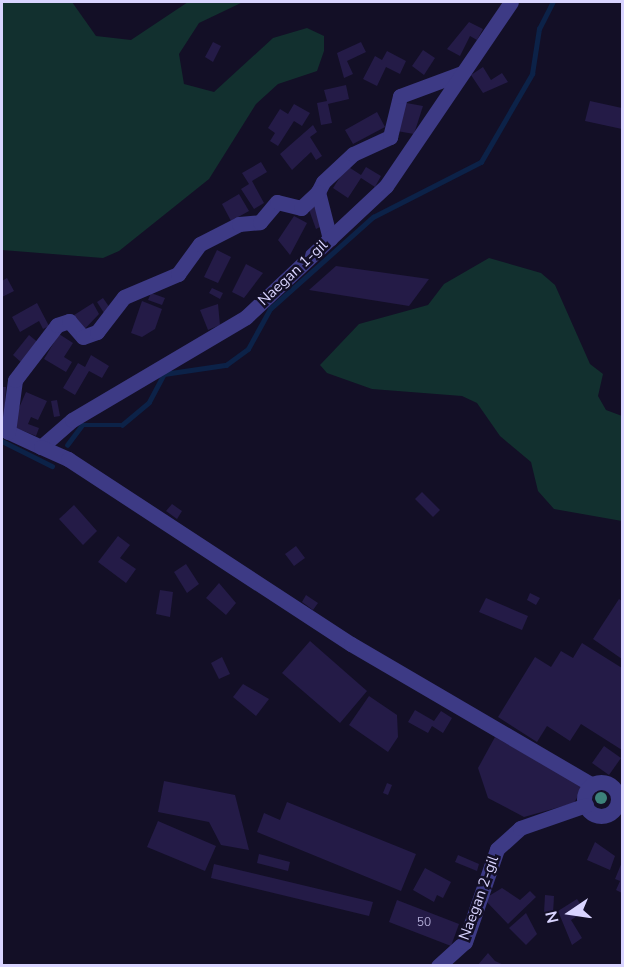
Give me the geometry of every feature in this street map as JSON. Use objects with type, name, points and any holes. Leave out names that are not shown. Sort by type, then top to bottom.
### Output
[{"type":"lane","name":"Naegan 1-gil","points":[[41,447],[72,420],[246,317],[386,186],[511,2]]},
{"type":"lane","points":[[462,73],[400,96],[390,137],[337,166],[318,192],[301,208],[278,202],[260,222],[239,224],[200,244],[178,274],[123,297],[97,332],[83,337],[69,321],[57,325],[15,380],[4,431],[68,459],[351,644],[592,785],[606,783],[620,789],[618,818],[600,816],[586,805],[592,785]]},
{"type":"lane","points":[[318,192],[330,238]]},
{"type":"lane","name":"Naegan 2-gil","points":[[438,966],[465,942],[497,849],[520,828],[586,805]]},
{"type":"green space","points":[[2,2],[72,2],[96,36],[131,40],[188,2],[243,2],[199,23],[179,54],[184,84],[214,92],[273,38],[307,28],[324,36],[324,51],[317,71],[278,84],[256,104],[209,179],[119,251],[103,258],[2,250]]},
{"type":"green space","points":[[489,258],[541,273],[555,285],[590,364],[603,374],[598,396],[606,410],[622,416],[622,521],[554,509],[538,491],[531,462],[500,436],[477,403],[462,396],[372,389],[327,373],[320,365],[359,324],[428,305],[444,284]]},
{"type":"building","points":[[469,22],[483,29],[477,40],[470,36],[460,56],[447,49]]},
{"type":"building","points":[[213,42],[221,46],[213,62],[205,57]]},
{"type":"building","points":[[361,42],[366,52],[347,61],[353,74],[344,78],[337,53]]},
{"type":"building","points":[[423,50],[435,58],[424,75],[412,66]]},
{"type":"building","points":[[387,51],[406,61],[400,74],[386,67],[377,86],[363,79],[375,56],[382,60]]},
{"type":"building","points":[[483,67],[491,80],[502,73],[508,82],[483,93],[471,75]]},
{"type":"building","points":[[346,85],[349,99],[328,104],[332,123],[321,125],[317,103],[327,101],[324,90]]},
{"type":"building","points":[[590,101],[622,108],[622,129],[585,121]]},
{"type":"building","points":[[401,102],[423,106],[414,134],[397,131]]},
{"type":"building","points":[[294,104],[310,113],[302,126],[294,121],[278,146],[270,141],[275,133],[268,128],[280,109],[288,114]]},
{"type":"building","points":[[377,112],[385,127],[353,144],[345,130]]},
{"type":"building","points":[[313,125],[317,132],[310,137],[322,156],[316,160],[311,152],[292,170],[280,154]]},
{"type":"building","points":[[261,162],[267,172],[252,181],[264,203],[254,209],[241,189],[249,184],[242,173]]},
{"type":"building","points":[[347,166],[361,175],[366,167],[381,176],[375,187],[361,178],[348,198],[333,188]]},
{"type":"building","points":[[239,194],[249,211],[231,221],[222,204]]},
{"type":"building","points":[[314,205],[322,226],[316,229],[308,207]]},
{"type":"building","points":[[294,216],[307,223],[290,255],[278,240]]},
{"type":"building","points":[[217,250],[231,257],[218,283],[204,277]]},
{"type":"building","points":[[246,264],[263,273],[244,298],[232,292]]},
{"type":"building","points":[[336,266],[429,279],[409,306],[309,290]]},
{"type":"building","points":[[7,278],[14,291],[2,297],[2,281]]},
{"type":"building","points":[[212,288],[223,293],[220,299],[209,293]]},
{"type":"building","points":[[151,293],[165,298],[162,305],[148,300]]},
{"type":"building","points":[[103,298],[110,308],[104,313],[97,302]]},
{"type":"building","points":[[142,301],[162,309],[155,329],[142,337],[131,333]]},
{"type":"building","points":[[37,303],[49,326],[43,329],[39,321],[20,332],[12,317]]},
{"type":"building","points":[[93,303],[99,314],[81,333],[71,317]]},
{"type":"building","points":[[218,304],[220,325],[208,330],[200,310]]},
{"type":"building","points":[[59,334],[73,343],[64,357],[72,362],[66,372],[44,359]]},
{"type":"building","points":[[29,335],[40,344],[23,364],[13,355]]},
{"type":"building","points":[[91,355],[109,366],[102,378],[89,371],[75,395],[63,388],[78,363],[85,367]]},
{"type":"building","points":[[2,387],[6,387],[4,420],[2,419]]},
{"type":"building","points":[[26,392],[47,401],[38,420],[31,417],[28,424],[39,428],[36,436],[11,426]]},
{"type":"building","points":[[57,400],[60,416],[54,417],[51,401]]},
{"type":"building","points":[[422,492],[440,510],[433,517],[415,499]]},
{"type":"building","points":[[172,504],[182,511],[177,519],[166,511]]},
{"type":"building","points":[[74,505],[97,531],[83,545],[59,519]]},
{"type":"building","points":[[118,536],[130,545],[120,558],[136,569],[126,583],[98,562]]},
{"type":"building","points":[[296,546],[305,558],[294,566],[285,554]]},
{"type":"building","points":[[186,564],[199,584],[187,593],[174,572]]},
{"type":"building","points":[[219,583],[236,603],[226,615],[206,598]]},
{"type":"building","points":[[160,590],[173,592],[170,617],[156,614]]},
{"type":"building","points":[[530,593],[540,598],[536,605],[527,600]]},
{"type":"building","points":[[306,595],[318,603],[313,610],[302,602]]},
{"type":"building","points":[[486,598],[528,616],[522,630],[479,612]]},
{"type":"building","points":[[619,599],[622,601],[622,659],[593,639]]},
{"type":"building","points":[[310,641],[367,691],[340,723],[282,673]]},
{"type":"building","points":[[582,643],[622,668],[622,750],[581,724],[570,741],[547,726],[537,742],[498,717],[535,657],[551,667],[561,651],[573,658]]},
{"type":"building","points":[[222,657],[230,674],[219,679],[211,663]]},
{"type":"building","points":[[243,684],[269,699],[256,716],[233,697]]},
{"type":"building","points":[[369,696],[397,715],[398,737],[388,752],[349,725]]},
{"type":"building","points":[[415,710],[434,721],[441,711],[452,718],[443,733],[432,726],[428,733],[408,722]]},
{"type":"building","points":[[495,737],[583,787],[574,803],[524,817],[488,798],[478,768]]},
{"type":"building","points":[[604,746],[621,758],[609,775],[592,763]]},
{"type":"building","points":[[164,781],[235,795],[249,850],[221,845],[209,822],[158,812]]},
{"type":"building","points":[[387,783],[392,785],[388,795],[383,793]]},
{"type":"building","points":[[287,802],[416,854],[401,891],[257,832],[264,813],[280,820]]},
{"type":"building","points":[[158,821],[216,846],[205,871],[147,847]]},
{"type":"building","points":[[595,842],[615,856],[610,870],[587,860]]},
{"type":"building","points":[[259,854],[290,862],[288,871],[257,863]]},
{"type":"building","points":[[458,855],[479,864],[477,871],[455,862]]},
{"type":"building","points":[[622,862],[622,893],[616,890],[620,881],[615,879]]},
{"type":"building","points":[[214,864],[373,902],[369,916],[211,878]]},
{"type":"building","points":[[425,868],[451,882],[443,898],[437,895],[434,902],[413,890]]},
{"type":"building","points":[[502,888],[520,900],[530,891],[536,897],[508,924],[484,899]]},
{"type":"building","points":[[545,895],[554,896],[553,914],[544,913]]},
{"type":"building","points":[[577,899],[585,911],[571,920],[582,938],[572,945],[558,911]]},
{"type":"building","points":[[397,900],[459,924],[451,946],[389,922]]},
{"type":"building","points":[[526,913],[537,934],[526,945],[509,928]]},
{"type":"building","points":[[488,953],[495,961],[506,966],[477,966]]},
{"type":"waterway","points":[[67,445],[82,425],[122,425],[149,402],[164,374],[226,365],[248,349],[270,309],[373,217],[481,162],[532,74],[539,29],[553,2]]},
{"type":"waterway","points":[[2,441],[52,466]]}]
